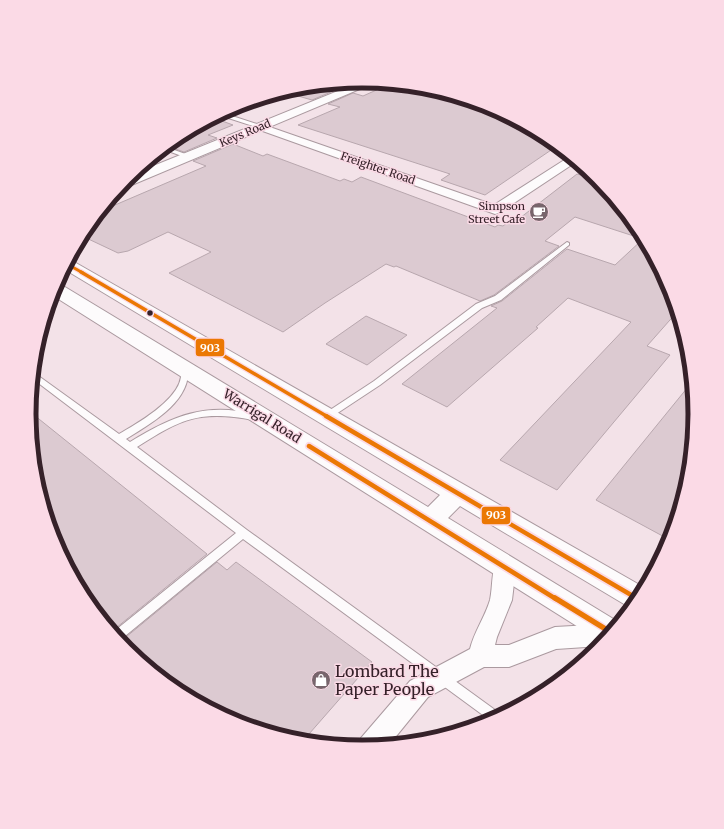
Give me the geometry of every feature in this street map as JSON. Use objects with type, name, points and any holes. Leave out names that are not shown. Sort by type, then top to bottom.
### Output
[{"type":"main road","name":"Keys Road","points":[[138,178],[353,88]]},
{"type":"main road","points":[[72,267],[633,596]]},
{"type":"main road","name":"Warrigal Road","points":[[60,292],[607,630]]},
{"type":"main road","points":[[431,520],[457,493]]},
{"type":"street","name":"Freighter Road","points":[[261,127],[495,210],[568,162]]},
{"type":"street","points":[[481,656],[485,637],[501,600],[505,566]]},
{"type":"street","points":[[376,740],[419,689],[481,656],[509,656],[555,638],[602,635]]},
{"type":"lane","points":[[229,117],[261,127]]},
{"type":"lane","points":[[171,150],[189,157]]},
{"type":"lane","points":[[327,416],[377,383],[479,306],[498,298],[567,244]]},
{"type":"lane","points":[[119,439],[152,418],[163,409],[184,383],[184,368]]},
{"type":"lane","points":[[38,379],[243,533],[491,714]]},
{"type":"lane","points":[[130,447],[166,424],[199,413],[220,412],[265,418]]},
{"type":"lane","points":[[121,633],[243,533]]},
{"type":"building","points":[[337,89],[312,100],[296,95]]},
{"type":"building","points":[[379,89],[383,89],[405,91],[446,100],[487,113],[525,132],[552,150],[485,195],[441,180],[450,174],[298,125],[340,107],[328,104],[353,93],[363,96]]},
{"type":"building","points":[[221,121],[233,125],[208,135],[217,138],[184,152],[174,148],[199,132]]},
{"type":"building","points":[[233,144],[263,156],[267,154],[340,181],[344,179],[352,182],[361,177],[495,227],[498,225],[503,226],[512,219],[516,221],[577,174],[585,176],[593,184],[621,216],[635,236],[575,217],[545,241],[559,246],[494,295],[480,301],[396,266],[394,267],[386,264],[283,332],[169,273],[211,252],[168,232],[128,251],[118,253],[88,239],[113,204],[115,205],[206,166],[193,161]]},
{"type":"building","points":[[639,243],[654,270],[673,317],[647,346],[670,355],[557,490],[500,460],[631,322],[568,298],[536,327],[538,328],[447,407],[402,384],[497,308],[491,306],[502,301],[567,249],[615,265]]},
{"type":"building","points":[[366,316],[407,335],[367,365],[326,344]]},
{"type":"building","points":[[687,389],[687,436],[682,478],[671,519],[664,537],[596,500]]},
{"type":"building","points":[[36,417],[207,554],[116,628],[103,613],[80,577],[70,559],[53,519],[42,478]]},
{"type":"building","points":[[217,562],[227,570],[236,562],[372,662],[307,736],[278,729],[237,716],[199,697],[181,686],[147,660],[125,638]]},
{"type":"transit line","name":"903","points":[[72,267],[633,596]]},
{"type":"transit line","name":"903","points":[[309,446],[606,630]]},
{"type":"place","name":"Simpson Street Cafe","points":[[539,212]]},
{"type":"place","name":"Lombard The Paper People","points":[[321,680]]}]
